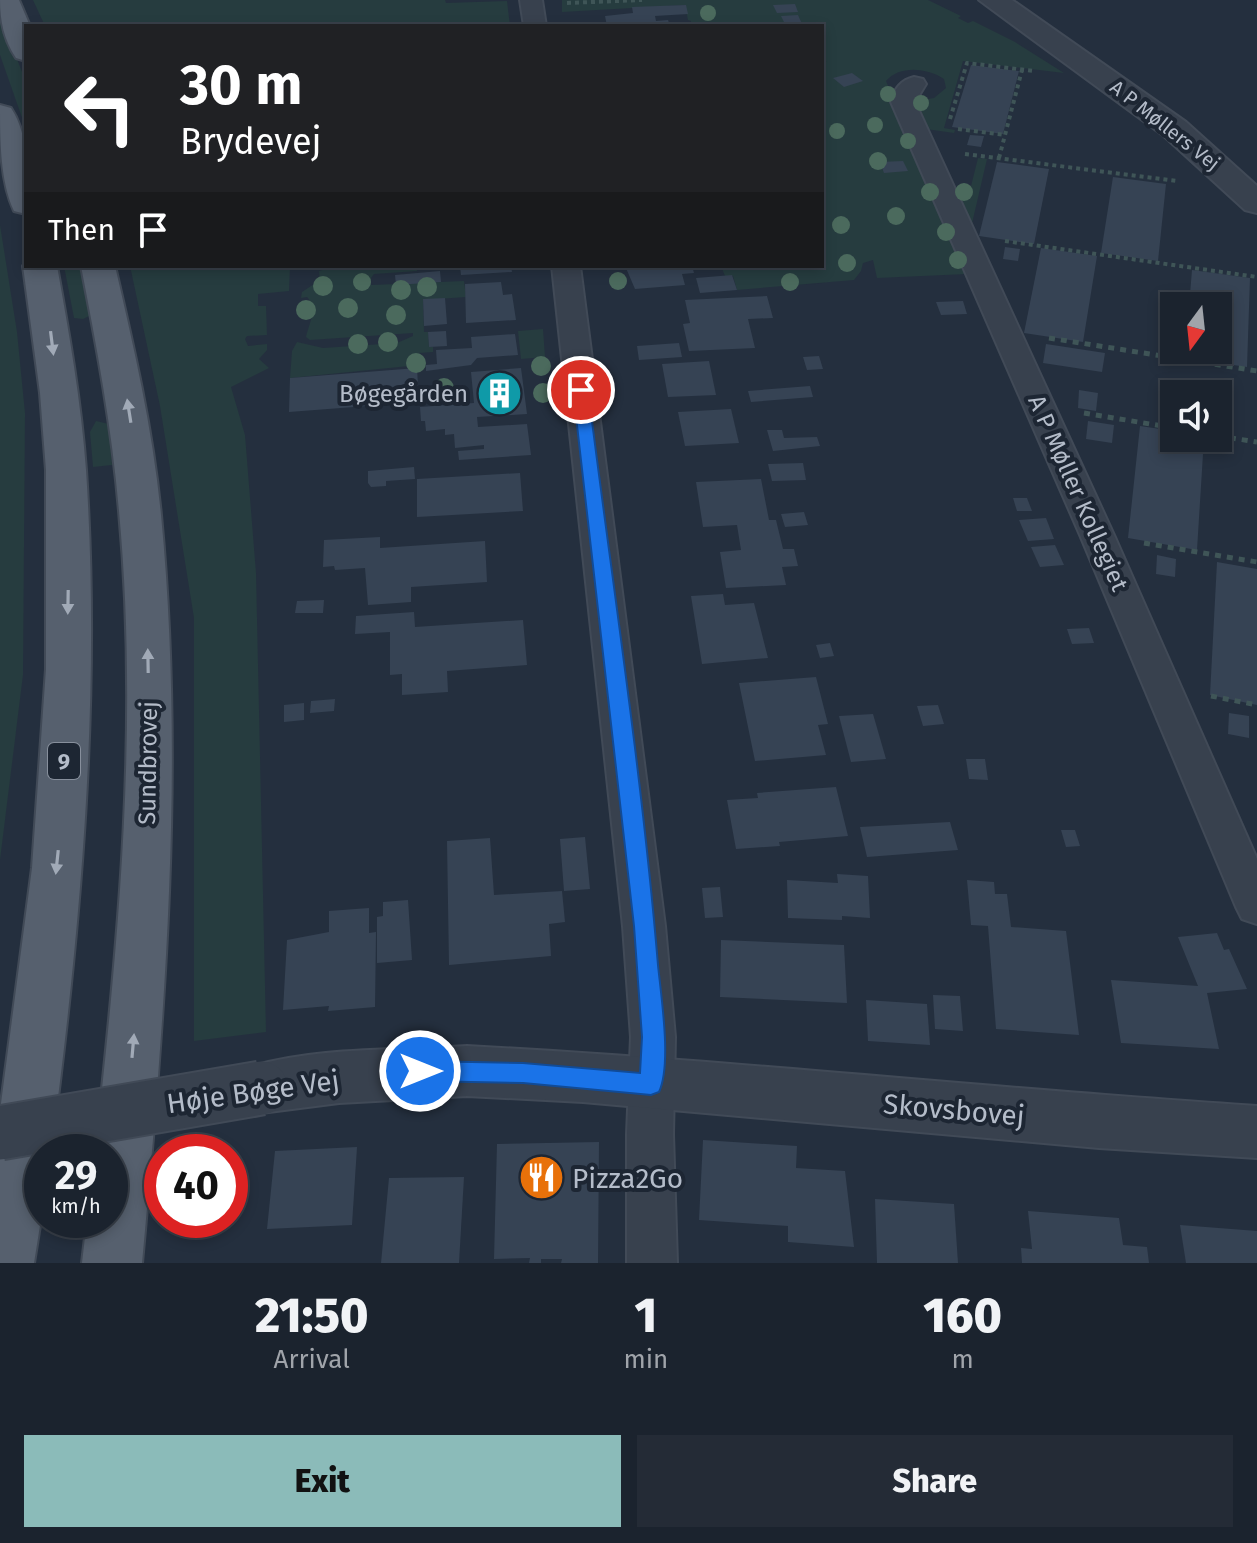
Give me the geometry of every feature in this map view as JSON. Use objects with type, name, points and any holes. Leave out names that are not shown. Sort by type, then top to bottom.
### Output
[{"type":"main road","points":[[5,0],[24,47]]},
{"type":"main road","points":[[0,114],[24,197]]},
{"type":"main road","name":"9","points":[[4,1260],[48,955],[67,711],[66,466],[40,268]]},
{"type":"main road","name":"Sundbrovej","points":[[98,268],[122,375],[138,475],[145,554],[149,704],[145,879],[137,1003],[112,1263]]},
{"type":"street","points":[[531,0],[535,24]]},
{"type":"street","name":"A P Møllers Vej","points":[[970,0],[1068,53]]},
{"type":"street","name":"A P Møllers Vej","points":[[993,0],[1040,30],[1175,129],[1251,196]]},
{"type":"street","name":"A P Møller Kollegiet","points":[[914,84],[902,99],[940,153],[962,235],[1097,535],[1257,907]]},
{"type":"street","points":[[566,268],[644,926],[653,1037],[652,1263]]},
{"type":"street","name":"Høje Bøge Vej","points":[[0,1133],[261,1088],[420,1071],[523,1073],[651,1084]]},
{"type":"street","name":"Skovsbovej","points":[[651,1084],[1257,1132]]},
{"type":"path","points":[[566,3],[642,0]]},
{"type":"path","points":[[599,24],[606,24]]},
{"type":"path","points":[[999,158],[1022,70],[967,63],[948,128],[1005,135]]},
{"type":"path","points":[[940,153],[958,129]]},
{"type":"path","points":[[940,153],[999,158],[1251,196]]},
{"type":"path","points":[[962,235],[1257,277]]},
{"type":"path","points":[[1006,332],[1257,371]]},
{"type":"path","points":[[1040,406],[1160,426]]},
{"type":"path","points":[[1232,438],[1257,442]]},
{"type":"path","points":[[1097,535],[1257,562]]},
{"type":"green space","points":[[33,0],[507,1],[510,24],[44,24]]},
{"type":"green space","points":[[562,0],[928,0],[961,16],[958,18],[968,23],[973,21],[1015,42],[1064,73],[963,61],[944,128],[955,130],[954,133],[926,129],[914,101],[934,98],[946,88],[944,79],[930,72],[906,70],[886,81],[967,274],[877,278],[873,260],[863,263],[854,280],[737,290],[733,276],[725,276],[722,268],[824,268],[824,62],[827,62],[824,61],[824,24],[690,24],[685,5],[562,12]]},
{"type":"green space","points":[[0,16],[24,77],[24,123],[0,55]]},
{"type":"green space","points":[[978,158],[987,159],[970,232],[951,187],[971,186]]},
{"type":"green space","points":[[0,225],[17,332],[25,413],[23,675],[0,860]]},
{"type":"green space","points":[[64,268],[82,268],[91,315],[83,319],[74,318]]},
{"type":"green space","points":[[130,268],[290,268],[289,291],[258,294],[258,306],[266,306],[267,335],[247,336],[245,339],[248,346],[267,344],[267,350],[259,359],[269,368],[231,387],[245,435],[256,573],[266,1032],[194,1041],[194,618],[160,406]]},
{"type":"green space","points":[[330,268],[416,268],[417,271],[374,274],[371,285],[464,281],[466,297],[423,300],[424,332],[428,332],[429,347],[433,347],[433,352],[419,353],[419,365],[290,378],[292,351],[297,342],[323,348],[397,343],[413,336],[413,333],[310,340],[306,337],[312,306],[307,297],[301,298],[302,292],[320,280],[319,271]]},
{"type":"green space","points":[[543,329],[545,357],[521,359],[518,331]]},
{"type":"green space","points":[[96,421],[109,424],[112,465],[93,467],[90,432]]},
{"type":"building","points":[[795,4],[798,12],[777,13],[773,5]]},
{"type":"building","points":[[686,5],[688,14],[655,16],[656,21],[668,20],[669,24],[607,24],[605,16],[633,13],[632,7]]},
{"type":"building","points":[[798,15],[802,24],[785,24],[781,16]]},
{"type":"building","points":[[971,65],[1019,71],[1003,134],[952,127]]},
{"type":"building","points":[[852,73],[863,81],[844,87],[833,78]]},
{"type":"building","points":[[970,135],[984,136],[981,147],[967,145]]},
{"type":"building","points":[[903,161],[908,171],[884,173],[880,162]]},
{"type":"building","points":[[997,162],[1049,169],[1034,244],[979,236]]},
{"type":"building","points":[[1113,177],[1166,184],[1158,261],[1101,253]]},
{"type":"building","points":[[1005,247],[1020,249],[1018,261],[1003,259]]},
{"type":"building","points":[[1041,248],[1097,256],[1083,342],[1024,333]]},
{"type":"building","points":[[460,268],[511,268],[512,272],[461,275]]},
{"type":"building","points":[[626,268],[693,268],[694,273],[682,274],[685,285],[635,289]]},
{"type":"building","points":[[1192,270],[1250,278],[1247,367],[1226,364],[1232,364],[1232,292],[1190,292]]},
{"type":"building","points":[[440,271],[441,282],[396,285],[395,275]]},
{"type":"building","points":[[732,275],[737,290],[700,293],[696,278]]},
{"type":"building","points":[[501,282],[503,295],[512,294],[516,320],[466,323],[465,284]]},
{"type":"building","points":[[767,296],[773,318],[748,319],[755,348],[689,351],[683,324],[690,323],[685,300]]},
{"type":"building","points":[[445,298],[447,324],[424,326],[423,299]]},
{"type":"building","points":[[963,301],[967,314],[941,315],[936,302]]},
{"type":"building","points":[[446,331],[447,346],[429,347],[428,332]]},
{"type":"building","points":[[515,334],[518,355],[477,358],[471,365],[426,371],[426,365],[437,364],[436,350],[472,348],[471,337]]},
{"type":"building","points":[[679,343],[682,357],[639,360],[637,346]]},
{"type":"building","points":[[1046,344],[1105,353],[1102,372],[1043,363]]},
{"type":"building","points":[[819,356],[823,369],[807,370],[803,357]]},
{"type":"building","points":[[709,361],[716,395],[668,397],[662,364]]},
{"type":"building","points":[[417,368],[419,402],[289,412],[290,378]]},
{"type":"building","points":[[521,368],[527,414],[477,417],[478,427],[527,424],[531,455],[459,460],[458,451],[484,449],[484,445],[455,448],[454,434],[445,435],[445,429],[426,431],[425,421],[421,421],[420,407],[474,403],[471,372]]},
{"type":"building","points":[[810,386],[813,397],[751,402],[748,391]]},
{"type":"building","points":[[1079,390],[1098,393],[1096,411],[1078,408]]},
{"type":"building","points":[[731,409],[739,443],[685,446],[678,412]]},
{"type":"building","points":[[1088,421],[1114,425],[1112,443],[1086,439]]},
{"type":"building","points":[[1140,426],[1160,429],[1160,452],[1203,452],[1197,550],[1128,538]]},
{"type":"building","points":[[767,430],[782,430],[784,438],[817,437],[820,446],[773,451]]},
{"type":"building","points":[[803,463],[806,480],[772,481],[768,464]]},
{"type":"building","points":[[414,467],[415,479],[386,481],[386,486],[371,487],[368,483],[368,471]]},
{"type":"building","points":[[520,473],[523,511],[417,517],[417,479]]},
{"type":"building","points":[[761,479],[769,520],[776,520],[783,549],[794,549],[798,566],[782,567],[786,585],[726,588],[720,552],[741,550],[737,525],[703,527],[696,482]]},
{"type":"building","points":[[1013,498],[1027,498],[1032,511],[1017,511]]},
{"type":"building","points":[[804,512],[808,525],[785,527],[781,514]]},
{"type":"building","points":[[1046,518],[1054,539],[1028,541],[1019,520]]},
{"type":"building","points":[[380,537],[380,548],[485,541],[487,582],[411,587],[411,602],[368,605],[365,568],[335,570],[334,566],[323,567],[324,540]]},
{"type":"building","points":[[1055,545],[1064,565],[1040,567],[1031,547]]},
{"type":"building","points":[[1157,555],[1176,559],[1175,577],[1156,574]]},
{"type":"building","points":[[1217,562],[1257,569],[1257,705],[1210,695]]},
{"type":"building","points":[[723,594],[725,605],[754,603],[768,658],[702,664],[691,596]]},
{"type":"building","points":[[324,600],[323,613],[295,613],[297,601]]},
{"type":"building","points":[[414,612],[415,627],[523,620],[527,665],[447,671],[448,692],[402,695],[402,674],[390,675],[390,632],[355,634],[356,616]]},
{"type":"building","points":[[1089,628],[1094,643],[1072,644],[1067,629]]},
{"type":"building","points":[[830,643],[834,656],[820,658],[816,645]]},
{"type":"building","points":[[816,677],[828,724],[818,725],[826,755],[755,761],[739,683]]},
{"type":"building","points":[[335,699],[334,711],[310,713],[311,701]]},
{"type":"building","points":[[304,703],[304,720],[284,722],[284,705]]},
{"type":"building","points":[[938,705],[944,724],[923,726],[917,706]]},
{"type":"building","points":[[1229,713],[1249,716],[1249,738],[1228,734]]},
{"type":"building","points":[[873,714],[886,759],[851,762],[839,716]]},
{"type":"building","points":[[966,759],[985,759],[988,780],[969,779]]},
{"type":"building","points":[[836,787],[848,836],[736,849],[727,800],[758,798],[757,793]]},
{"type":"building","points":[[950,822],[958,850],[867,857],[860,827]]},
{"type":"building","points":[[1061,830],[1075,830],[1080,846],[1066,847]]},
{"type":"building","points":[[585,837],[590,889],[564,891],[560,839]]},
{"type":"building","points":[[490,838],[494,895],[562,891],[565,922],[549,924],[551,956],[449,965],[447,841]]},
{"type":"building","points":[[837,874],[868,876],[870,918],[788,918],[787,880],[838,883]]},
{"type":"building","points":[[967,880],[994,882],[995,894],[1007,894],[1011,927],[1066,931],[1079,1035],[996,1029],[988,926],[971,925]]},
{"type":"building","points":[[720,887],[723,917],[705,918],[702,888]]},
{"type":"building","points":[[408,900],[412,960],[377,963],[377,917],[383,916],[383,902]]},
{"type":"building","points":[[369,908],[369,933],[376,932],[375,1007],[328,1011],[329,1006],[283,1010],[287,940],[329,932],[329,911]]},
{"type":"building","points":[[1217,933],[1224,950],[1229,949],[1247,989],[1207,993],[1219,1049],[1121,1043],[1111,980],[1198,986],[1178,937]]},
{"type":"building","points":[[721,940],[844,945],[847,1003],[720,997]]},
{"type":"building","points":[[933,995],[960,996],[963,1031],[935,1029]]},
{"type":"building","points":[[866,1000],[927,1004],[930,1045],[868,1041]]},
{"type":"building","points":[[703,1140],[797,1146],[796,1168],[845,1171],[854,1247],[788,1242],[788,1226],[699,1220]]},
{"type":"building","points":[[599,1142],[598,1263],[561,1263],[562,1259],[541,1259],[541,1263],[529,1263],[530,1258],[494,1259],[497,1144]]},
{"type":"building","points":[[357,1147],[352,1225],[267,1229],[275,1151]]},
{"type":"building","points":[[464,1177],[459,1263],[381,1263],[389,1178]]},
{"type":"building","points":[[875,1199],[954,1204],[958,1263],[877,1263]]},
{"type":"building","points":[[1028,1211],[1119,1218],[1123,1245],[1147,1247],[1149,1263],[1022,1263],[1021,1248],[1032,1249]]},
{"type":"building","points":[[1180,1225],[1257,1231],[1257,1263],[1186,1263]]},
{"type":"place","name":"Bøgegården","points":[[499,394]]},
{"type":"place","name":"Pizza2Go","points":[[541,1178]]},
{"type":"route","points":[[420,1071],[523,1073],[651,1084],[653,1037],[644,926],[581,390]]}]
